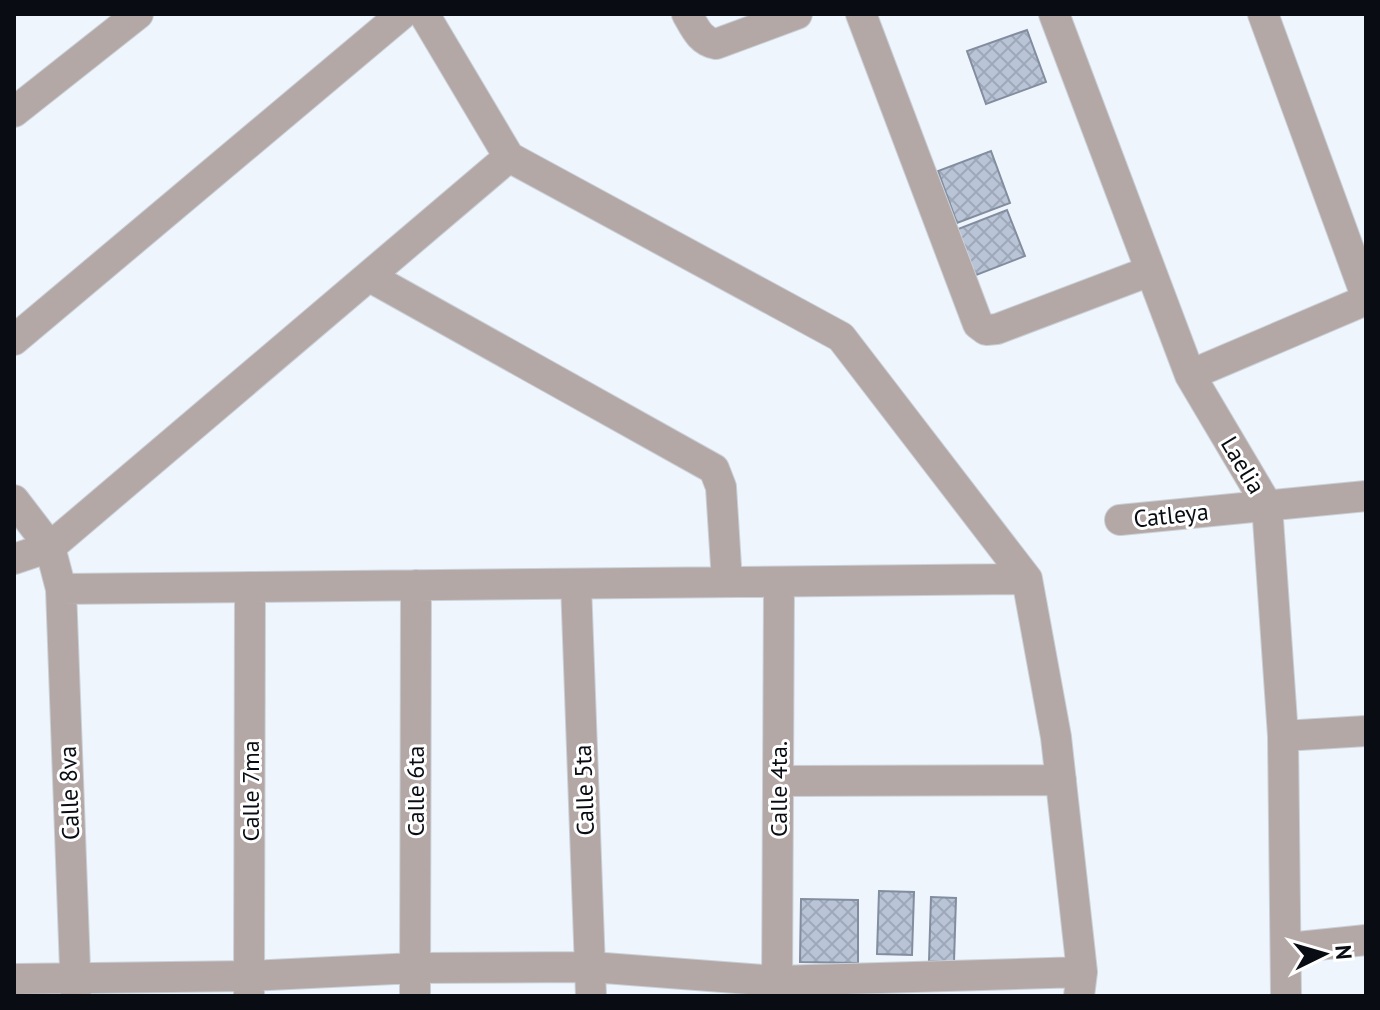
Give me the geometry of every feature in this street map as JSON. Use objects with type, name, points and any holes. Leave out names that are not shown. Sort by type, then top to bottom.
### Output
[{"type":"street","points":[[14,112],[138,14]]},
{"type":"street","points":[[14,340],[402,14]]},
{"type":"street","points":[[14,979],[76,988],[415,982],[591,982],[776,988],[1080,984],[1061,780],[1027,579],[841,337],[509,157],[424,14]]},
{"type":"street","points":[[687,14],[707,42],[716,44],[797,14]]},
{"type":"street","points":[[861,14],[978,324],[986,330],[997,329],[1150,271]]},
{"type":"street","name":"Laelia","points":[[1054,14],[1190,375],[1267,505],[1283,736],[1288,948],[1286,996]]},
{"type":"street","points":[[1190,375],[1366,298],[1263,14]]},
{"type":"street","points":[[14,559],[50,547],[509,157]]},
{"type":"street","points":[[370,277],[714,469],[721,487],[727,582]]},
{"type":"street","name":"Catleya","points":[[1120,520],[1366,496]]},
{"type":"street","points":[[14,500],[50,547]]},
{"type":"street","name":"Calle 8va","points":[[50,547],[61,589],[76,988]]},
{"type":"street","points":[[61,589],[1027,579]]},
{"type":"street","name":"Calle 4ta.","points":[[776,988],[779,582]]},
{"type":"street","name":"Calle 5ta","points":[[576,584],[591,982]]},
{"type":"street","name":"Calle 6ta","points":[[415,982],[416,585]]},
{"type":"street","name":"Calle 7ma","points":[[249,986],[250,587]]},
{"type":"street","points":[[1283,736],[1366,731]]},
{"type":"street","points":[[778,781],[1061,780]]},
{"type":"street","points":[[1288,948],[1366,940]]},
{"type":"building","points":[[1027,30],[1046,82],[986,104],[967,51]]},
{"type":"building","points":[[991,151],[1010,203],[957,223],[938,171]]},
{"type":"building","points":[[1007,210],[1025,256],[971,277],[953,231]]},
{"type":"building","points":[[879,891],[914,892],[912,955],[877,954]]},
{"type":"building","points":[[931,897],[956,898],[954,962],[929,961]]},
{"type":"building","points":[[801,899],[858,900],[858,963],[800,962]]}]
